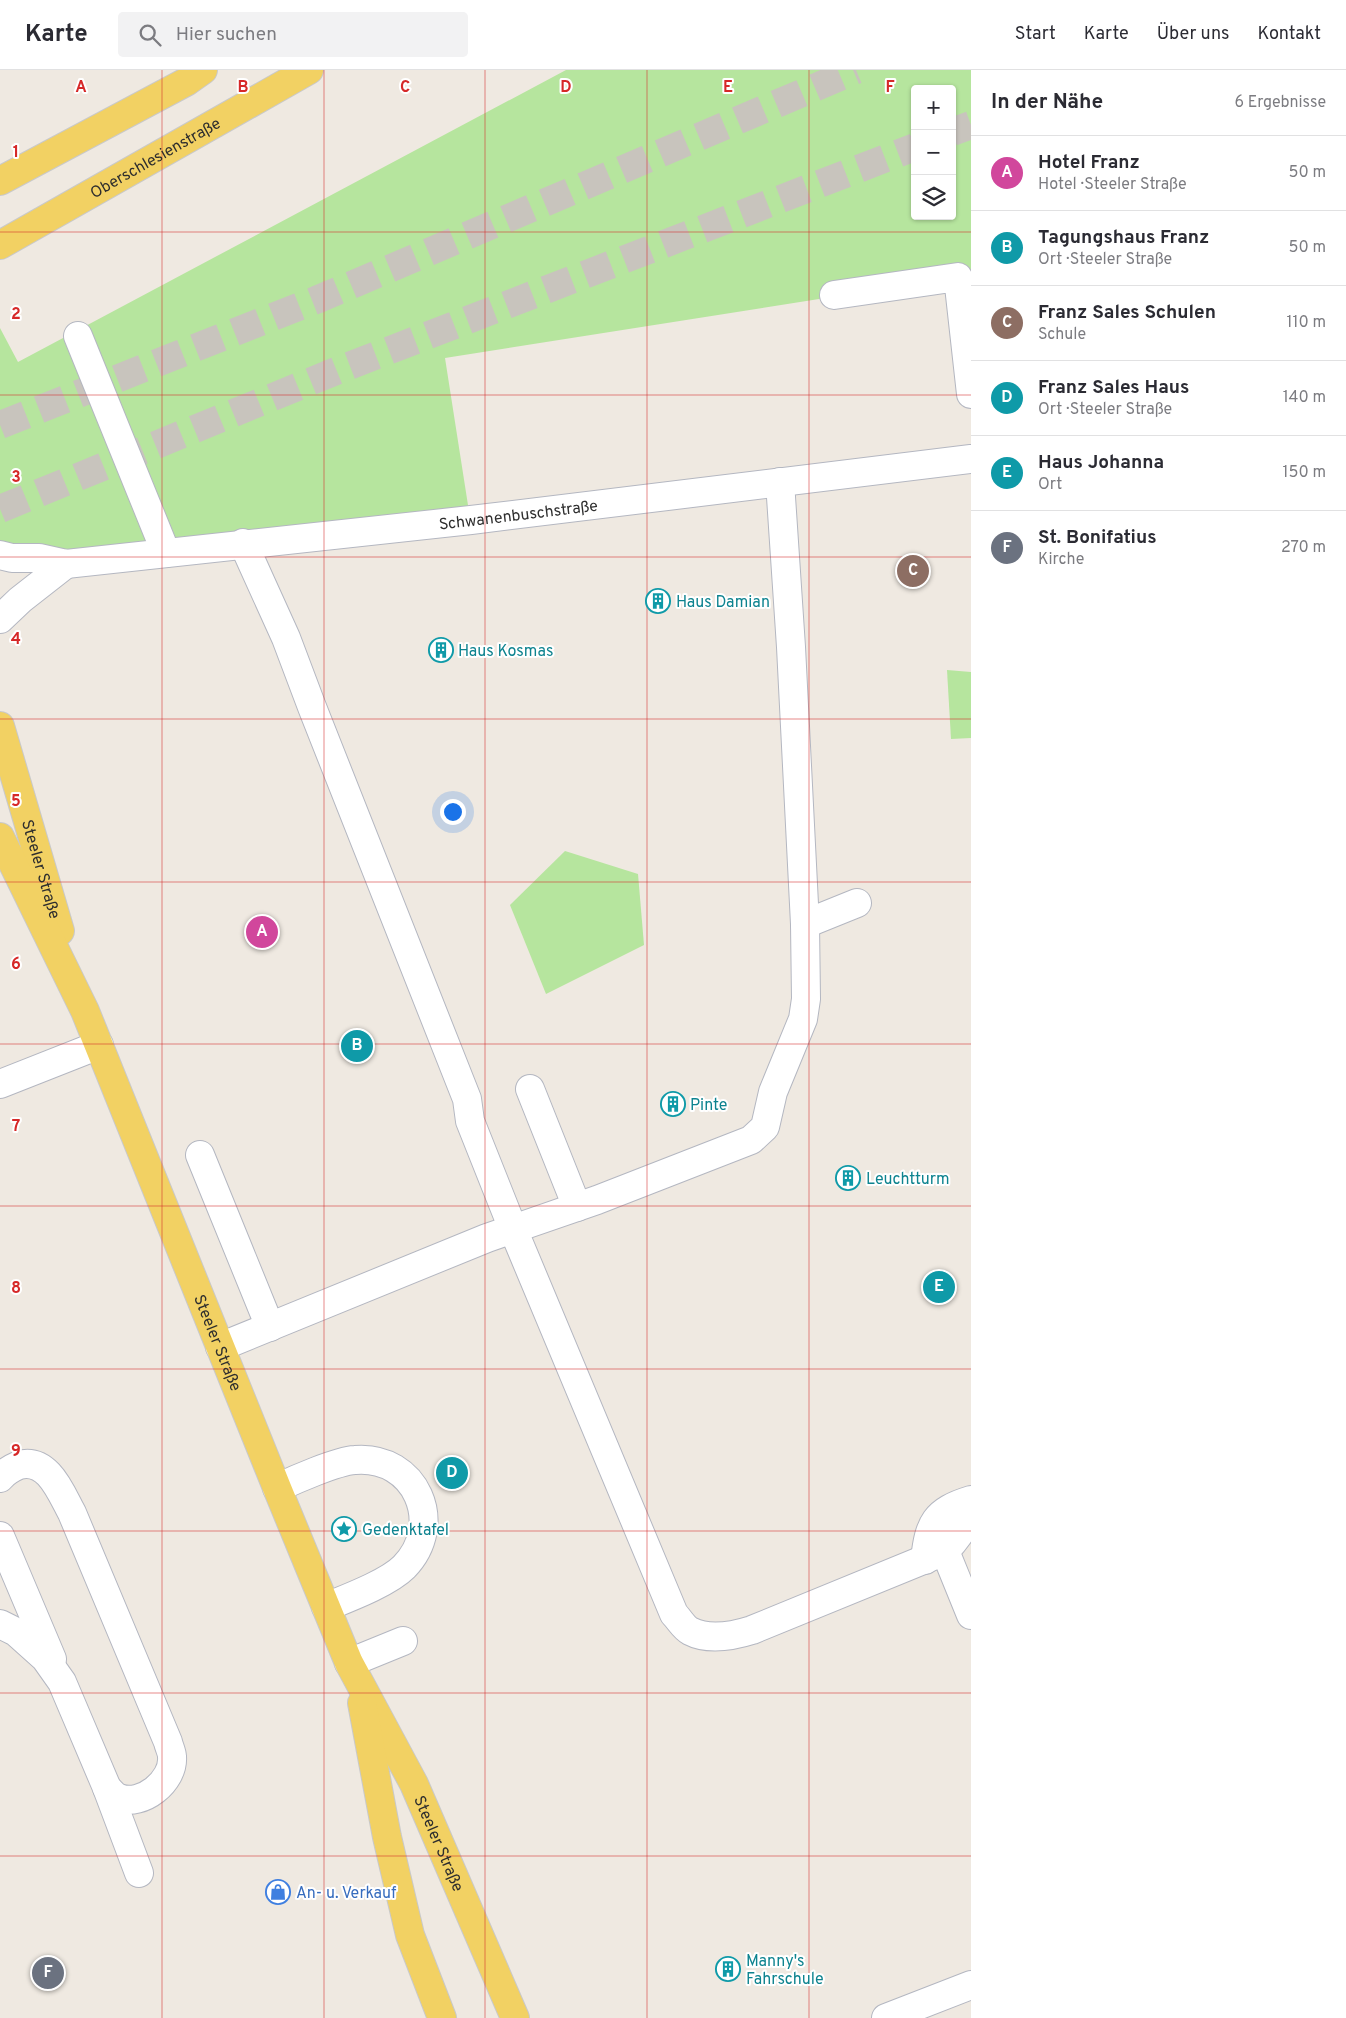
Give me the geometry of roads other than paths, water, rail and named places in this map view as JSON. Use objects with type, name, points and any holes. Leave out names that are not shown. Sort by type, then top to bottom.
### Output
[{"type":"main road","points":[[0,181],[186,82],[203,70]]},
{"type":"main road","name":"Oberschlesienstraße","points":[[0,245],[309,70]]},
{"type":"main road","name":"Steeler Straße","points":[[0,726],[85,1011]]},
{"type":"main road","name":"Steeler Straße","points":[[0,837],[85,1011],[220,1348],[352,1668],[414,1784],[515,2018]]},
{"type":"main road","name":"Steeler Straße","points":[[352,1668],[366,1723],[386,1837],[410,1935],[442,2018]]},
{"type":"street","points":[[834,295],[958,277],[971,394]]},
{"type":"street","points":[[78,336],[166,553]]},
{"type":"street","name":"Schwanenbuschstraße","points":[[0,555],[12,558],[39,558],[66,564],[243,543],[471,520],[971,459]]},
{"type":"street","points":[[765,1127],[773,1092],[803,1019],[806,999],[805,924],[791,647],[780,482]]},
{"type":"street","points":[[243,543],[297,664],[312,707],[467,1099],[470,1121],[513,1229],[674,1614],[689,1631],[706,1636],[724,1637],[752,1630],[935,1556],[956,1540],[965,1527],[971,1512]]},
{"type":"street","points":[[0,619],[20,600],[66,564]]},
{"type":"street","points":[[805,924],[857,903]]},
{"type":"street","points":[[0,1084],[99,1045]]},
{"type":"street","points":[[530,1089],[577,1207]]},
{"type":"street","points":[[220,1348],[513,1229],[577,1207],[751,1140],[765,1127],[790,1114]]},
{"type":"street","points":[[200,1155],[270,1327]]},
{"type":"street","points":[[277,1488],[342,1463],[354,1460],[368,1460],[391,1465],[403,1473],[413,1485],[420,1498],[424,1528],[414,1554],[405,1566],[394,1575],[326,1607]]},
{"type":"street","points":[[0,1478],[15,1467],[29,1462],[42,1468],[56,1482],[72,1513],[168,1742],[172,1758],[167,1776],[154,1792],[138,1800],[118,1798],[107,1788]]},
{"type":"street","points":[[971,1500],[952,1506],[934,1522],[928,1536],[935,1556],[971,1615]]},
{"type":"street","points":[[0,1536],[6,1568],[62,1682],[107,1788],[139,1873]]},
{"type":"street","points":[[0,1624],[16,1632],[45,1658],[62,1682]]},
{"type":"street","points":[[352,1668],[402,1641]]},
{"type":"street","points":[[886,2018],[971,1984]]},
{"type":"tunnel","points":[[0,425],[316,300],[856,70]]},
{"type":"tunnel","points":[[956,131],[971,125]]},
{"type":"tunnel","points":[[0,509],[341,369],[911,149]]},
{"type":"place","name":"Franz Sales Schulen","points":[[913,571]]},
{"type":"place","name":"Haus Damian","points":[[658,601]]},
{"type":"place","name":"Haus Kosmas","points":[[441,650]]},
{"type":"place","name":"Hotel Franz","points":[[262,932]]},
{"type":"place","name":"Tagungshaus Franz","points":[[357,1046]]},
{"type":"place","name":"Pinte","points":[[673,1104]]},
{"type":"place","name":"Leuchtturm","points":[[848,1178]]},
{"type":"place","name":"Haus Johanna","points":[[939,1287]]},
{"type":"place","name":"Franz Sales Haus","points":[[452,1473]]},
{"type":"place","name":"Gedenktafel","points":[[344,1529]]},
{"type":"place","name":"An- u. Verkauf","points":[[278,1892]]},
{"type":"place","name":"Manny's Fahrschule","points":[[728,1969]]},
{"type":"place","name":"St. Bonifatius","points":[[48,1973]]}]
